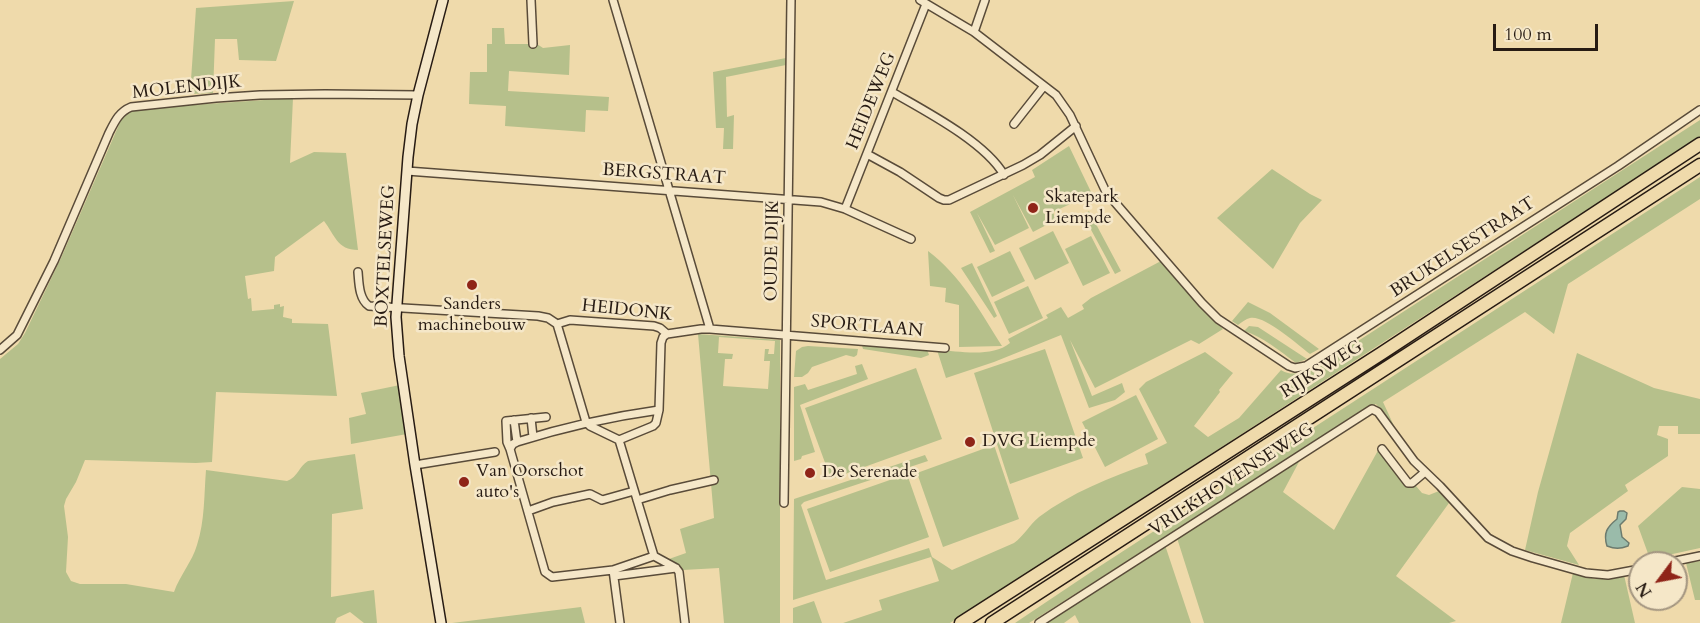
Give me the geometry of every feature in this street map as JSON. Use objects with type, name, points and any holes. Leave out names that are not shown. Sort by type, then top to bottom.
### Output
[{"type":"highway","name":"RIJKSWEG","points":[[961,623],[1382,353],[1700,144]]},
{"type":"highway","name":"RIJKSWEG","points":[[992,623],[1700,165]]},
{"type":"street","name":"BOXTELSEWEG","points":[[441,623],[399,356],[396,307],[412,124],[443,0]]},
{"type":"street","points":[[531,0],[533,44]]},
{"type":"street","points":[[613,0],[710,329]]},
{"type":"street","name":"OUDE DIJK","points":[[784,503],[791,0]]},
{"type":"street","points":[[974,32],[985,0]]},
{"type":"street","name":"BRUKELSESTRAAT","points":[[923,2],[974,32],[1060,100],[1076,126],[1106,192],[1202,303],[1218,319],[1239,334],[1295,368],[1306,366],[1700,111]]},
{"type":"street","name":"HEIDEWEG","points":[[845,209],[892,92],[923,2]]},
{"type":"street","points":[[1014,124],[1044,86]]},
{"type":"street","points":[[892,92],[936,118],[978,147],[998,164],[1004,175]]},
{"type":"street","name":"MOLENDIJK","points":[[0,350],[17,335],[54,261],[109,133],[117,117],[123,111],[131,107],[260,95],[418,95]]},
{"type":"street","points":[[867,154],[900,172],[939,198],[949,200],[1041,155],[1076,126]]},
{"type":"street","name":"BERGSTRAAT","points":[[407,171],[821,202],[845,209],[911,239]]},
{"type":"street","name":"HEIDONK","points":[[358,273],[364,302],[369,306],[538,316],[548,318],[557,324],[570,320],[654,326],[667,334],[710,329],[786,335]]},
{"type":"street","points":[[557,324],[586,422],[619,440],[654,556],[679,572],[685,623]]},
{"type":"street","points":[[619,440],[653,426],[658,419],[661,343],[667,334]]},
{"type":"street","name":"SPORTLAAN","points":[[786,335],[945,348]]},
{"type":"street","points":[[510,449],[517,442],[586,422],[658,410]]},
{"type":"street","name":"VRILKHOVENSEWEG","points":[[1040,623],[1370,410],[1378,412],[1405,451],[1488,538],[1512,551],[1556,566],[1599,576],[1628,572]]},
{"type":"street","points":[[546,417],[506,421],[505,424],[507,442],[545,572],[552,577],[676,568]]},
{"type":"street","points":[[531,418],[533,437]]},
{"type":"street","points":[[514,420],[517,442]]},
{"type":"street","points":[[1382,449],[1408,483],[1412,483],[1425,472]]},
{"type":"street","points":[[415,465],[495,452]]},
{"type":"street","points":[[637,500],[714,480]]},
{"type":"street","points":[[528,511],[553,502],[590,494],[602,500],[634,491]]},
{"type":"street","points":[[614,573],[654,556]]},
{"type":"street","points":[[614,573],[620,623]]},
{"type":"green space","points":[[294,1],[276,61],[239,60],[237,39],[215,39],[213,93],[190,94],[196,8]]},
{"type":"green space","points":[[492,28],[504,28],[505,44],[537,44],[543,48],[570,45],[569,75],[509,71],[508,91],[609,97],[608,111],[586,110],[585,132],[505,126],[506,106],[469,104],[470,72],[487,72],[487,44],[492,44]]},
{"type":"green space","points":[[786,58],[786,65],[726,77],[727,117],[734,115],[733,149],[723,149],[724,128],[716,128],[713,72]]},
{"type":"green space","points":[[293,98],[290,163],[314,152],[346,153],[358,250],[341,245],[324,221],[275,257],[274,271],[245,276],[248,299],[251,298],[252,311],[274,309],[274,305],[280,304],[280,307],[284,306],[283,317],[292,319],[292,323],[328,324],[337,396],[216,392],[212,462],[85,460],[64,506],[68,537],[66,572],[71,581],[80,584],[126,584],[174,592],[200,536],[206,470],[287,481],[294,477],[308,461],[355,454],[363,509],[332,514],[331,597],[374,590],[377,623],[364,623],[350,612],[337,618],[335,623],[0,623],[0,359],[18,344],[25,333],[61,258],[121,120],[126,113],[134,109]]},
{"type":"green space","points":[[1700,120],[1700,137],[950,623],[843,623],[882,610],[879,600],[939,581],[931,557],[793,600],[794,499],[925,455],[928,461],[804,502],[801,505],[826,580],[929,548],[932,557],[952,570],[1014,543],[1039,517],[1078,493],[1148,464],[1145,454],[1167,443],[1139,389],[1146,382],[1205,352],[1233,373],[1194,426],[1208,437],[1239,418],[1281,370],[1292,374],[1324,363]]},
{"type":"green space","points":[[1069,146],[1092,194],[1053,212],[1056,220],[1033,232],[1013,195],[1029,228],[995,245],[977,213],[995,251],[990,253],[970,212],[1035,177],[1032,170]]},
{"type":"green space","points":[[1272,169],[1322,200],[1300,223],[1273,269],[1217,218]]},
{"type":"green space","points":[[1700,177],[1700,199],[1568,284],[1554,334],[1525,312],[1383,402],[1400,439],[1376,404],[1029,623],[1015,623],[1094,570]]},
{"type":"green space","points":[[1089,211],[1121,271],[1115,274],[1083,215]]},
{"type":"green space","points":[[1053,231],[1069,263],[1035,280],[1019,248]]},
{"type":"green space","points":[[1091,236],[1110,273],[1083,286],[1065,249]]},
{"type":"green space","points":[[928,251],[960,283],[1002,346],[959,347],[959,305],[945,302],[946,288],[930,286]]},
{"type":"green space","points":[[1010,251],[1025,281],[992,297],[977,267]]},
{"type":"green space","points":[[1161,261],[1223,329],[1199,344],[1191,340],[1095,388],[1070,340],[1092,396],[1122,383],[1125,392],[1115,400],[1089,408],[1061,335],[994,362],[946,378],[937,350],[975,353],[1003,348],[1010,343],[1008,339],[1048,318],[1046,315],[1061,307],[1068,318],[1084,309],[1082,305],[1091,298]]},
{"type":"green space","points":[[972,263],[997,316],[994,318],[961,268]]},
{"type":"green space","points":[[1028,286],[1043,318],[1009,334],[994,302]]},
{"type":"green space","points":[[1248,302],[1270,313],[1319,349],[1310,354],[1272,326],[1256,318],[1248,318],[1238,325],[1232,321]]},
{"type":"green space","points":[[1249,326],[1258,327],[1307,359],[1296,363],[1265,341],[1244,331]]},
{"type":"green space","points":[[698,334],[780,340],[780,623],[724,623],[719,568],[683,570],[669,559],[686,553],[680,529],[714,518]],"holes":[[[719,337],[775,341],[774,354],[768,354],[769,349],[765,349],[764,361],[770,361],[768,389],[723,386],[725,359],[732,359],[733,354],[718,353]]]},
{"type":"green space","points":[[861,342],[927,349],[929,355],[921,358],[863,349]]},
{"type":"green space","points":[[808,346],[858,349],[854,357],[846,355],[812,367],[802,377],[794,377],[796,351]]},
{"type":"green space","points":[[1045,349],[1083,458],[1010,484],[974,373]]},
{"type":"green space","points":[[1577,353],[1654,388],[1700,399],[1700,434],[1678,434],[1678,426],[1659,426],[1657,435],[1668,439],[1668,456],[1625,485],[1628,491],[1570,533],[1567,546],[1579,565],[1525,550],[1538,492]]},
{"type":"green space","points":[[862,364],[868,379],[800,405],[815,452],[794,461],[794,387],[805,384],[808,390],[857,374],[855,366]]},
{"type":"green space","points":[[916,368],[942,439],[831,479],[805,408]]},
{"type":"green space","points":[[400,385],[407,434],[351,444],[349,418],[366,414],[361,393]]},
{"type":"green space","points":[[1136,395],[1158,439],[1105,467],[1082,422]]},
{"type":"green space","points":[[994,445],[1019,519],[943,547],[917,473]]},
{"type":"green space","points":[[1381,445],[1422,493],[1429,495],[1439,491],[1449,503],[1396,576],[1456,621],[1449,623],[1204,623],[1177,538],[1300,460],[1283,492],[1334,530]]},
{"type":"green space","points":[[907,474],[929,537],[830,572],[807,509]]},
{"type":"green space","points":[[1682,487],[1700,489],[1700,548],[1686,551],[1647,551],[1638,526]]},
{"type":"green space","points":[[1165,545],[1191,623],[1079,623],[1075,615],[1064,623],[1043,623]]},
{"type":"green space","points":[[1700,561],[1700,600],[1695,600],[1688,563]]},
{"type":"green space","points":[[1573,573],[1595,579],[1624,575],[1628,592],[1628,611],[1632,611],[1635,623],[1561,623]]},
{"type":"green space","points":[[814,601],[822,623],[793,623],[793,608]]},
{"type":"green space","points":[[581,607],[585,623],[452,623]]},
{"type":"shaded area","points":[[1620,511],[1627,513],[1626,519],[1620,525],[1622,537],[1629,543],[1625,547],[1613,548],[1607,546],[1606,534]]},
{"type":"place","name":"Skatepark Liempde","points":[[1033,208]]},
{"type":"place","name":"Sanders machinebouw","points":[[472,285]]},
{"type":"place","name":"DVG Liempde","points":[[970,442]]},
{"type":"place","name":"De Serenade","points":[[810,473]]},
{"type":"place","name":"Van Oorschot auto's","points":[[464,482]]}]
